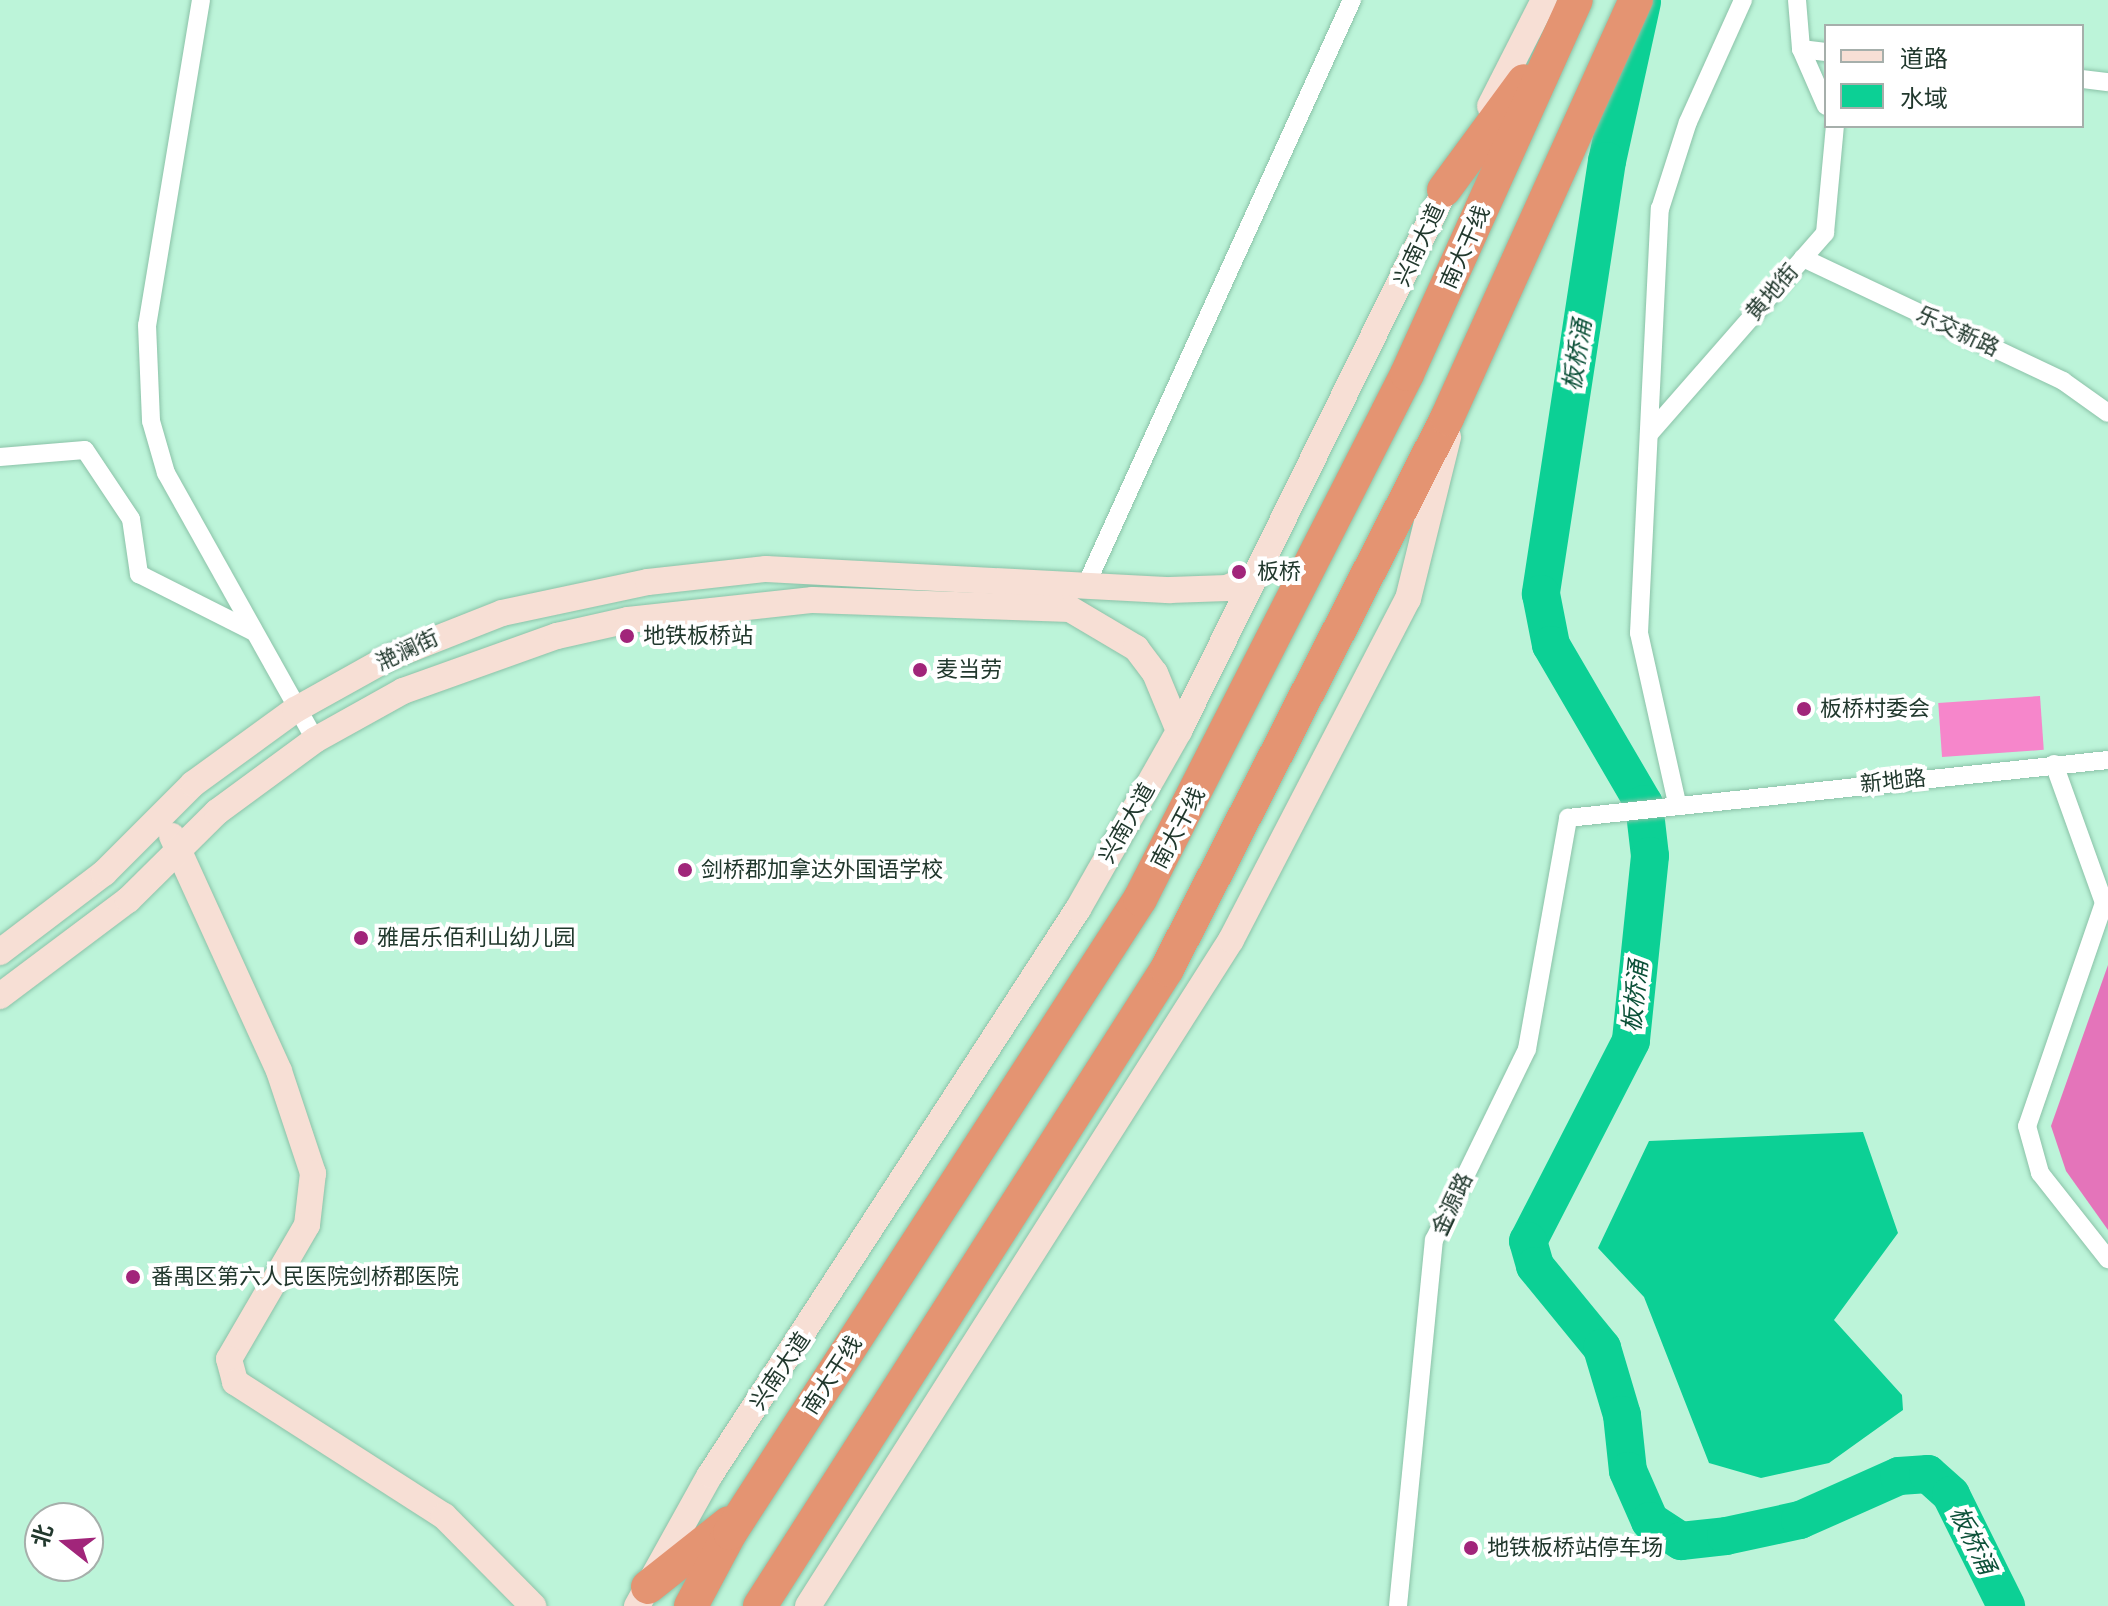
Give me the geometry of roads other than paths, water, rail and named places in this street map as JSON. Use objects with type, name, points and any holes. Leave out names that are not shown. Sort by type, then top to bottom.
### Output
[{"type":"highway","points":[[760,1606],[1167,969],[1459,394],[1636,0]]},
{"type":"highway","points":[[1444,190],[1561,9]]},
{"type":"highway","name":"南大干线","points":[[691,1606],[745,1510],[1140,899],[1407,374],[1561,9]]},
{"type":"highway","points":[[643,1597],[745,1510]]},
{"type":"street","points":[[201,0],[147,325],[151,421],[166,473],[295,710],[315,740]]},
{"type":"street","points":[[1086,585],[1352,0]]},
{"type":"street","points":[[1677,803],[1639,633],[1660,209],[1688,122],[1743,0]]},
{"type":"street","points":[[1797,0],[1801,49],[1824,101]]},
{"type":"street","points":[[1801,49],[1824,52]]},
{"type":"street","points":[[2084,79],[2108,82]]},
{"type":"street","name":"黄地街","points":[[1650,433],[1825,233],[1835,128]]},
{"type":"street","name":"兴南大道","points":[[643,1597],[710,1475],[969,1086],[1179,731],[1365,364],[1444,190]]},
{"type":"street","name":"乐交新路","points":[[1803,258],[2063,381],[2108,413]]},
{"type":"street","points":[[808,1606],[1231,940],[1408,599],[1459,394]]},
{"type":"street","points":[[0,457],[85,450],[131,519],[139,574],[252,631]]},
{"type":"street","name":"滟澜街","points":[[0,952],[104,873],[162,815],[295,710],[460,625],[554,599],[766,569],[1197,590],[1259,574]]},
{"type":"street","points":[[693,578],[699,612]]},
{"type":"street","points":[[926,607],[927,578]]},
{"type":"street","name":"滟澜街","points":[[0,996],[128,900],[179,850],[315,740],[403,691],[486,659],[628,620],[813,600],[926,607],[1070,609],[1103,625],[1155,673],[1179,731]]},
{"type":"street","name":"新地路","points":[[1568,818],[1677,803],[2108,760]]},
{"type":"street","points":[[2054,764],[2104,903],[2027,1126],[2040,1173],[2108,1259]]},
{"type":"street","points":[[162,815],[294,1107],[313,1173],[307,1225],[229,1359],[235,1382],[444,1516],[533,1606]]},
{"type":"street","name":"金源路","points":[[1398,1606],[1434,1240],[1527,1049],[1568,818]]},
{"type":"water","points":[[1863,1132],[1898,1233],[1834,1320],[1902,1395],[1903,1410],[1829,1463],[1761,1478],[1709,1463],[1644,1297],[1598,1248],[1649,1141]]},
{"type":"waterway","name":"板桥涌","points":[[1642,2],[1607,161],[1541,594],[1551,645],[1644,804],[1650,856],[1631,1041],[1528,1241],[1535,1266],[1602,1348],[1622,1415],[1628,1471],[1650,1521],[1681,1541],[1726,1536],[1800,1520],[1899,1476],[1928,1474],[1951,1495],[2006,1606]]},
{"type":"place","name":"板桥","points":[[1239,572]]},
{"type":"place","name":"地铁板桥站","points":[[627,636]]},
{"type":"place","name":"麦当劳","points":[[920,670]]},
{"type":"place","name":"板桥村委会","points":[[1804,709]]},
{"type":"place","name":"剑桥郡加拿达外国语学校","points":[[685,870]]},
{"type":"place","name":"雅居乐佰利山幼儿园","points":[[361,938]]},
{"type":"place","name":"番禺区第六人民医院剑桥郡医院","points":[[133,1277]]},
{"type":"place","name":"地铁板桥站停车场","points":[[1471,1548]]}]
